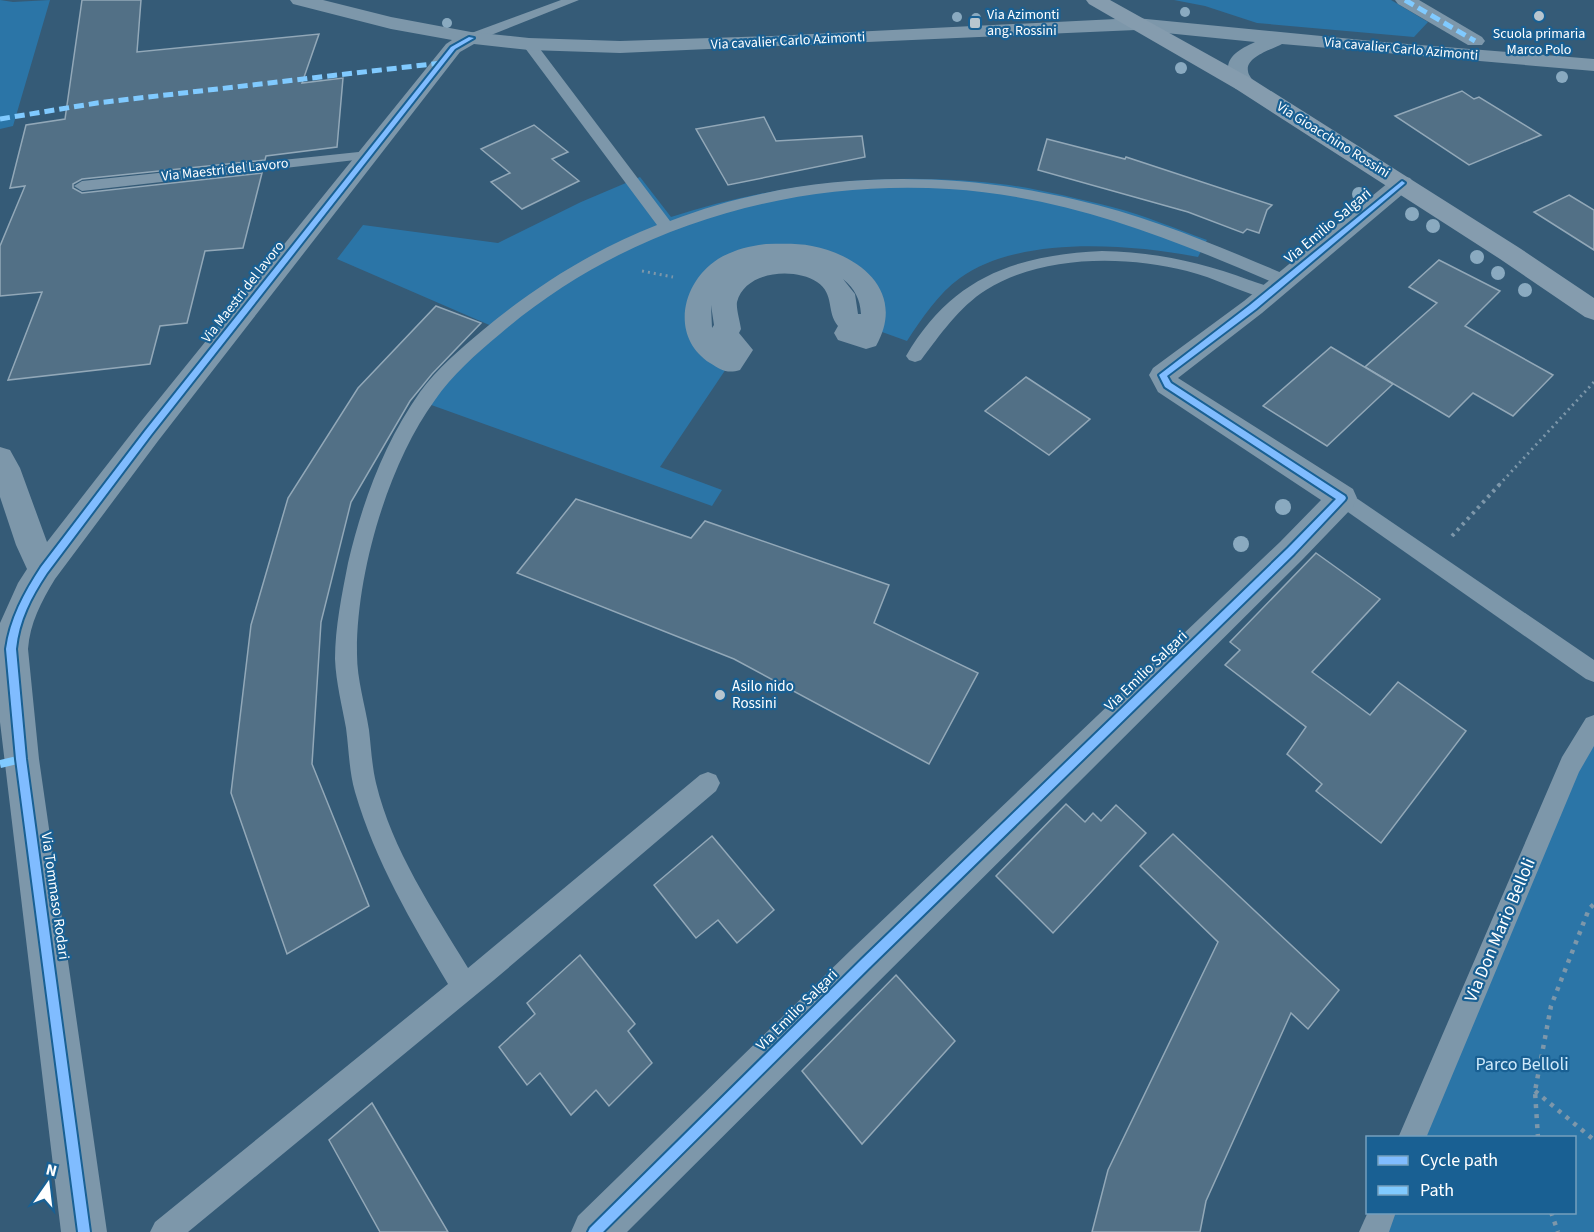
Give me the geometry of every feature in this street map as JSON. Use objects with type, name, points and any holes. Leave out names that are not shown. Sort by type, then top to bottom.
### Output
[{"type":"street","name":"Via cavalier Carlo Azimonti","points":[[300,0],[391,23],[471,38],[529,44],[620,47],[760,43],[1136,24],[1594,64]]},
{"type":"street","name":"Via Gioacchino Rossini","points":[[1096,0],[1244,84],[1402,183],[1594,311]]},
{"type":"street","name":"Via cavalier Carlo Azimonti","points":[[1405,0],[1475,41]]},
{"type":"street","name":"Via Maestri del lavoro","points":[[44,570],[453,48],[471,38]]},
{"type":"street","points":[[1244,84],[1237,71],[1238,63],[1248,53],[1279,38]]},
{"type":"street","name":"Via Emilio Salgari","points":[[594,1232],[866,963],[1291,551],[1342,498],[1164,380],[1163,375],[1277,287],[1402,183]]},
{"type":"street","points":[[766,252],[814,254],[839,264],[861,281],[870,295],[874,312],[871,328],[866,339],[847,333],[854,322],[846,319],[845,298],[838,285],[823,275],[806,267],[783,265],[762,268],[745,274],[731,287],[723,301],[722,315],[728,329],[723,332],[739,350],[730,363],[717,357],[706,345],[699,332],[696,304],[708,283],[725,267],[744,256],[766,252]]},
{"type":"street","points":[[0,458],[6,468],[32,545],[44,570]]},
{"type":"street","name":"Via Tommaso Rodari","points":[[44,570],[19,614],[11,649],[21,759],[84,1232]]},
{"type":"lane","points":[[471,38],[573,0]]},
{"type":"lane","points":[[529,44],[665,225]]},
{"type":"lane","name":"Via Maestri del Lavoro","points":[[82,186],[368,155]]},
{"type":"lane","points":[[464,987],[390,853],[366,790],[346,672],[349,618],[354,586],[367,523],[384,477],[423,402],[464,356],[497,324],[540,291],[591,262],[665,225],[717,209],[834,186],[892,183],[949,184],[1022,193],[1121,215],[1183,238],[1277,287]]},
{"type":"lane","points":[[915,356],[955,306],[980,286],[1008,272],[1038,264],[1081,258],[1143,258],[1277,287]]},
{"type":"lane","points":[[1342,498],[1594,672]]},
{"type":"lane","name":"Via Don Mario Belloli","points":[[1412,1136],[1570,765],[1594,725]]},
{"type":"lane","points":[[165,1232],[708,783]]},
{"type":"lane","points":[[1374,1232],[1381,1214]]},
{"type":"path","points":[[591,262],[708,283]]},
{"type":"path","points":[[1451,537],[1594,382]]},
{"type":"path","points":[[1538,1136],[1535,1091],[1551,1006],[1589,909],[1594,904]]},
{"type":"path","points":[[1535,1091],[1594,1140]]},
{"type":"path","points":[[1552,1214],[1558,1232]]},
{"type":"green space","points":[[0,0],[13,2],[50,0],[13,126],[0,129]]},
{"type":"green space","points":[[1174,0],[1391,0],[1428,22],[1414,37],[1257,23],[1205,6]]},
{"type":"green space","points":[[640,177],[671,217],[753,195],[796,188],[838,182],[924,179],[1009,185],[1048,192],[1124,210],[1207,240],[1198,257],[1140,249],[1076,246],[1043,249],[984,264],[960,278],[945,291],[907,341],[871,328],[870,295],[814,254],[696,305],[730,363],[660,467],[722,490],[712,506],[423,402],[494,327],[337,259],[363,225],[498,243],[581,202]]},
{"type":"green space","name":"Parco Belloli","points":[[1594,725],[1594,1232],[1374,1232],[1382,1214],[1576,1214],[1576,1136],[1412,1136]]},
{"type":"building","points":[[82,0],[141,0],[137,52],[319,34],[302,83],[343,78],[337,147],[266,156],[265,160],[82,179],[73,184],[73,188],[82,193],[262,173],[243,248],[205,251],[187,323],[160,326],[150,364],[8,380],[42,292],[0,296],[0,246],[25,186],[10,188],[26,125],[65,119]]},
{"type":"building","points":[[1462,91],[1474,99],[1479,97],[1541,135],[1469,165],[1395,116]]},
{"type":"building","points":[[764,117],[776,141],[862,136],[865,157],[728,185],[696,129]]},
{"type":"building","points":[[534,125],[568,152],[552,159],[579,181],[522,209],[491,182],[510,173],[481,149]]},
{"type":"building","points":[[1047,139],[1125,159],[1126,157],[1272,205],[1267,210],[1259,233],[1247,229],[1243,233],[1188,212],[1038,170]]},
{"type":"building","points":[[1569,195],[1594,210],[1594,250],[1534,212]]},
{"type":"building","points":[[1439,260],[1500,291],[1465,326],[1553,375],[1513,416],[1473,393],[1449,417],[1365,367],[1437,303],[1409,287]]},
{"type":"building","points":[[436,306],[481,323],[432,374],[410,401],[351,502],[321,622],[312,764],[369,906],[287,954],[231,793],[251,625],[288,498],[358,388]]},
{"type":"building","points":[[1331,347],[1393,384],[1327,446],[1263,406]]},
{"type":"building","points":[[1026,377],[1090,419],[1049,455],[985,411]]},
{"type":"building","points":[[576,499],[691,538],[705,521],[889,585],[874,623],[978,673],[929,764],[734,659],[517,573]]},
{"type":"building","points":[[1316,553],[1380,599],[1312,672],[1370,715],[1398,682],[1466,731],[1381,843],[1316,791],[1322,784],[1287,754],[1306,727],[1225,665],[1240,650],[1230,642]]},
{"type":"building","points":[[1066,804],[1085,822],[1093,813],[1101,821],[1116,805],[1146,833],[1053,933],[996,876]]},
{"type":"building","points":[[1173,834],[1339,990],[1308,1029],[1291,1013],[1206,1201],[1200,1232],[1092,1232],[1108,1170],[1218,942],[1140,866]]},
{"type":"building","points":[[712,836],[774,910],[737,943],[718,920],[696,938],[654,885]]},
{"type":"building","points":[[580,955],[635,1024],[628,1031],[652,1063],[609,1106],[596,1090],[571,1115],[540,1073],[527,1085],[499,1047],[535,1014],[527,1003]]},
{"type":"building","points":[[896,975],[955,1041],[862,1144],[802,1071]]},
{"type":"building","points":[[372,1103],[448,1232],[380,1232],[329,1140]]},
{"type":"marked path","points":[[1405,0],[1475,41]]},
{"type":"marked path","points":[[0,119],[97,103],[441,63]]},
{"type":"marked path","points":[[0,764],[21,759]]},
{"type":"cycle path","points":[[84,1232],[21,759],[11,649],[13,631],[29,593],[44,570],[148,433],[453,48],[471,38]]},
{"type":"cycle path","points":[[594,1232],[866,963],[1291,551],[1342,498],[1168,385],[1163,375],[1253,307],[1402,183]]},
{"type":"place","name":"Scuola primaria Marco Polo","points":[[1539,16]]},
{"type":"place","name":"Via Azimonti ang. Rossini","points":[[975,23]]},
{"type":"place","name":"Asilo nido Rossini","points":[[720,695]]}]
